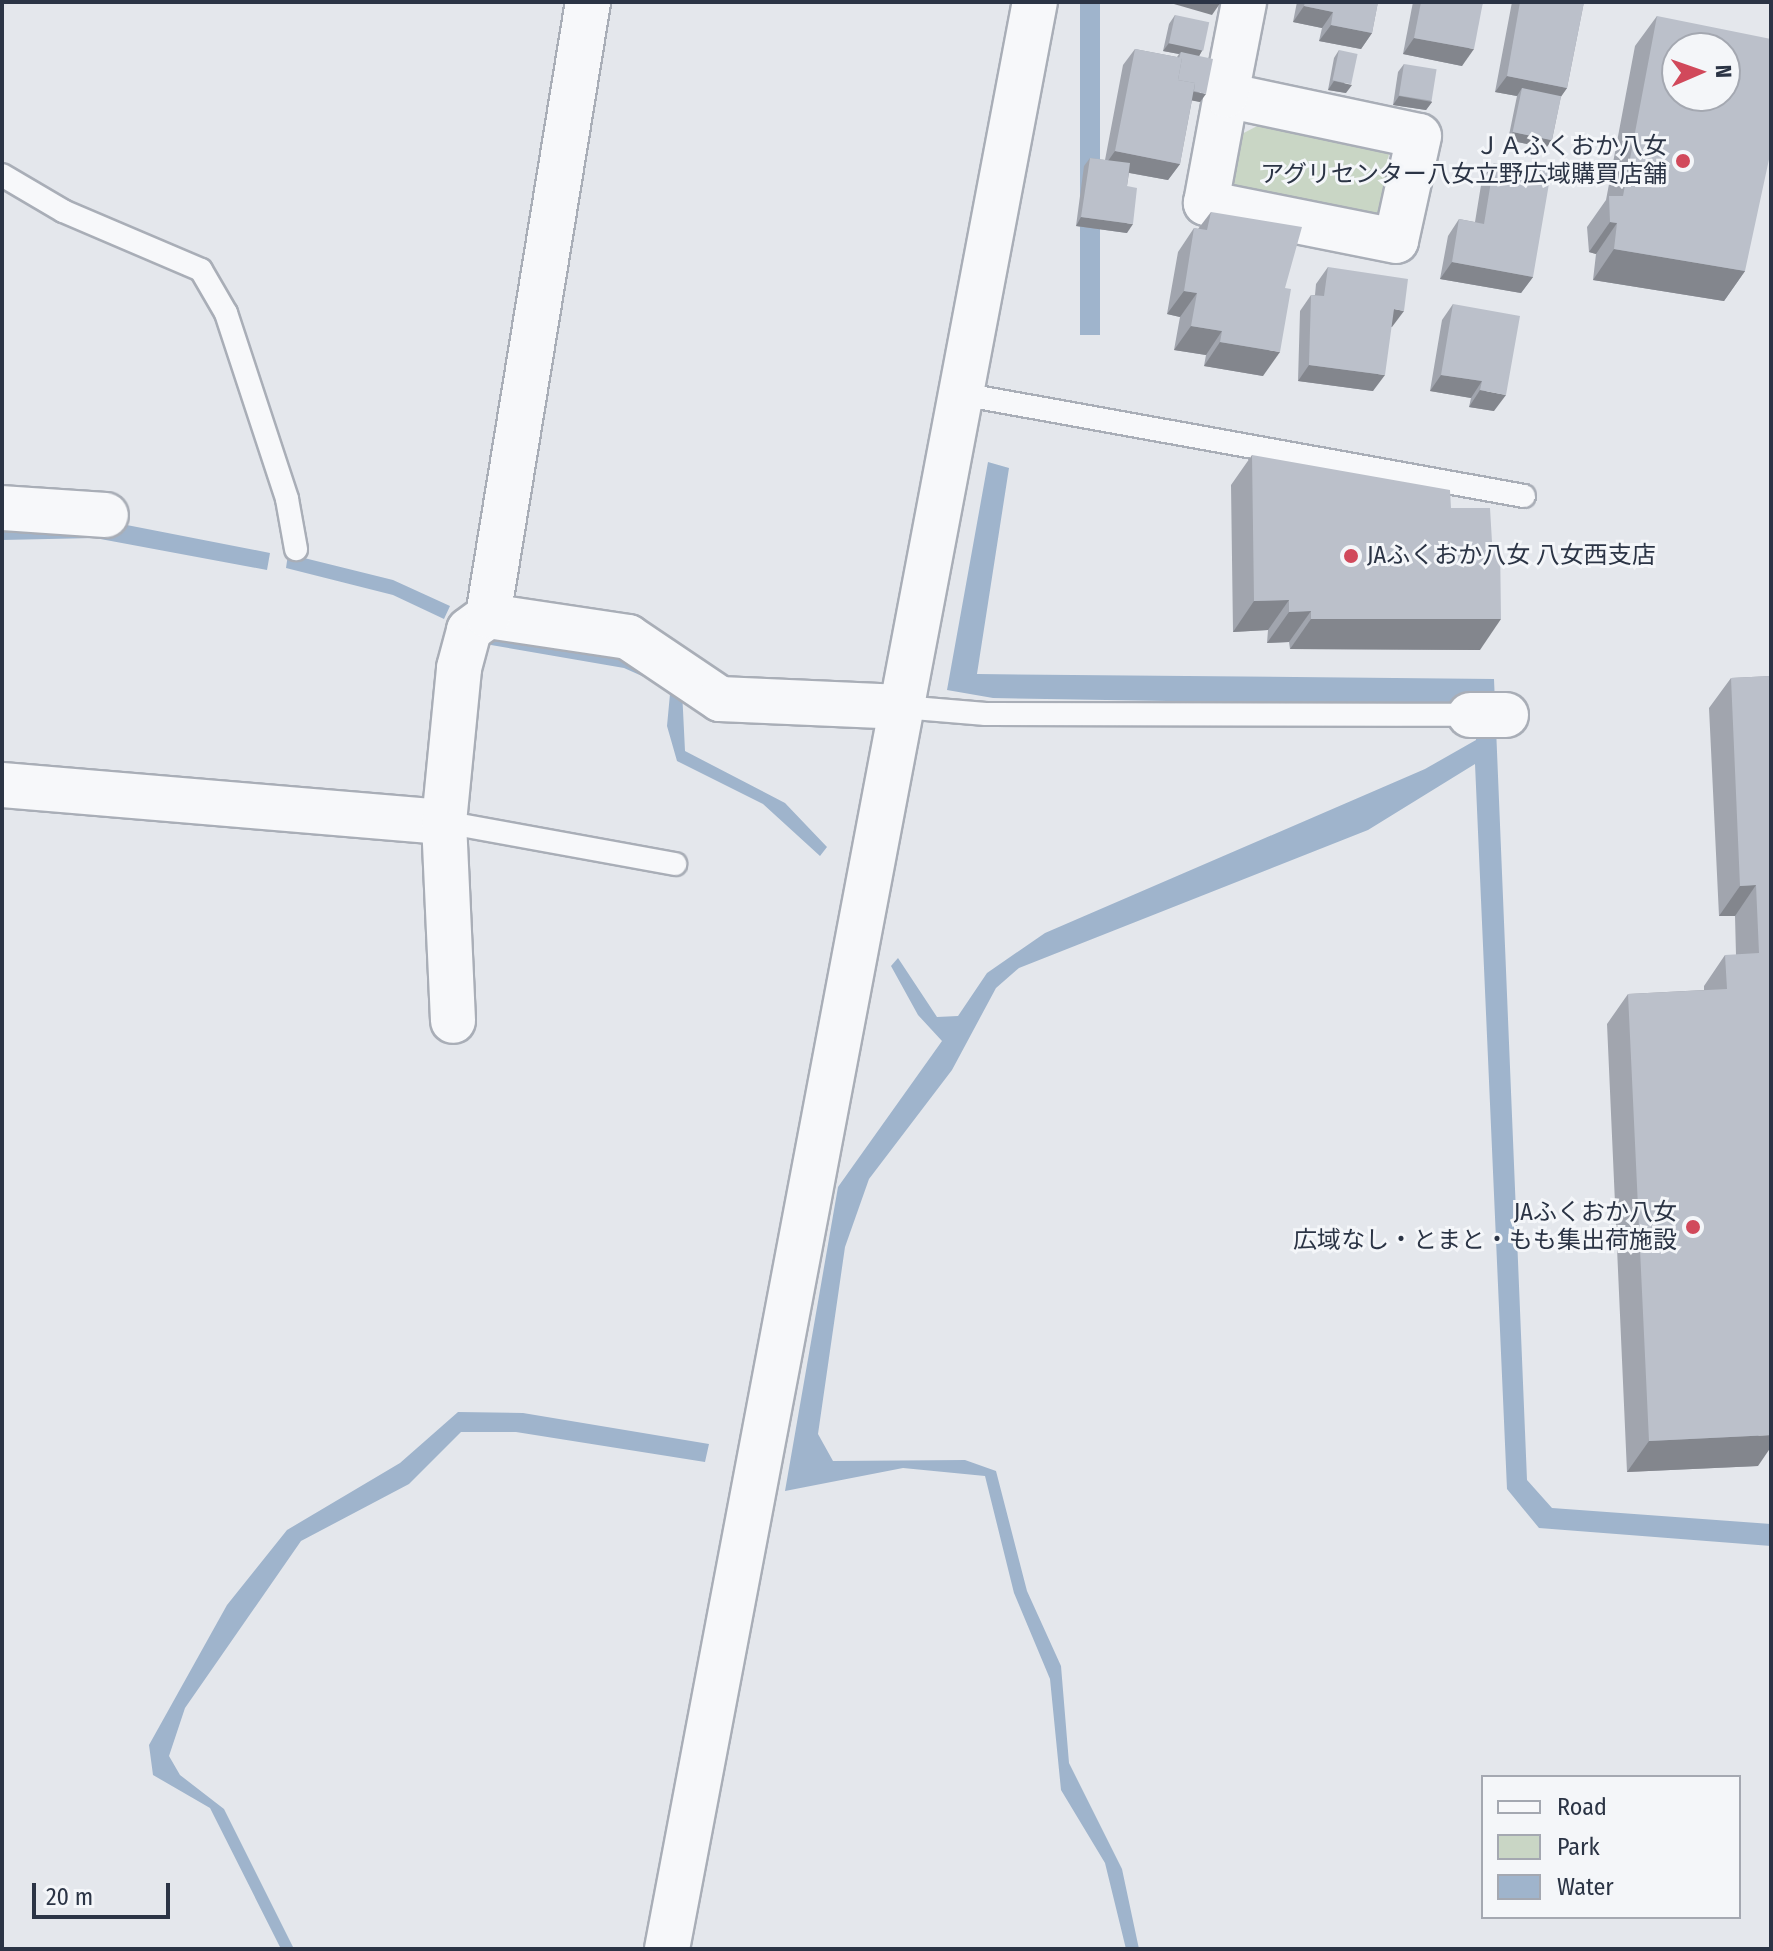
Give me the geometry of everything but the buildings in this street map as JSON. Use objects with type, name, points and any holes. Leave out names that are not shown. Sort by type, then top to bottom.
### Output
[{"type":"street","points":[[453,1021],[444,822],[459,668],[469,630],[488,616],[588,2]]},
{"type":"street","points":[[667,1949],[1035,2]]},
{"type":"street","points":[[1226,95],[1419,136],[1396,241],[1206,203],[1226,95],[1244,2]]},
{"type":"street","points":[[2,508],[106,515]]},
{"type":"street","points":[[488,616],[628,637],[720,699],[902,707]]},
{"type":"street","points":[[2,785],[444,822]]},
{"type":"lane","points":[[2,175],[63,211],[201,270],[226,313],[287,499],[296,549]]},
{"type":"lane","points":[[961,394],[1524,496]]},
{"type":"lane","points":[[902,707],[986,714],[1488,715]]},
{"type":"lane","points":[[444,822],[675,864]]},
{"type":"green space","points":[[1263,123],[1389,153],[1379,215],[1367,222],[1229,185],[1238,136]]},
{"type":"water","points":[[1080,2],[1100,2],[1100,335],[1080,335]]},
{"type":"water","points":[[988,462],[1009,468],[977,674],[1494,679],[1527,1480],[1552,1508],[1771,1524],[1771,1546],[1539,1528],[1507,1489],[1475,764],[1368,830],[1019,968],[996,988],[952,1070],[869,1179],[845,1247],[818,1434],[833,1461],[965,1460],[996,1471],[1027,1591],[1061,1666],[1069,1763],[1122,1869],[1139,1949],[1126,1949],[1105,1863],[1061,1790],[1050,1679],[1014,1593],[985,1476],[903,1468],[785,1491],[838,1187],[942,1041],[918,1015],[891,966],[898,958],[937,1017],[958,1016],[987,973],[1045,933],[1425,769],[1476,740],[1474,706],[993,698],[947,690]]},
{"type":"water","points":[[96,519],[270,553],[267,570],[95,538],[2,540],[2,522]]},
{"type":"water","points":[[288,554],[393,580],[450,606],[444,619],[393,595],[286,568]]},
{"type":"water","points":[[492,633],[618,654],[682,690],[685,751],[785,803],[827,847],[820,856],[763,804],[677,761],[667,726],[670,694],[651,680],[624,668],[491,645]]},
{"type":"water","points":[[458,1412],[523,1413],[709,1444],[705,1462],[516,1432],[461,1432],[409,1484],[301,1541],[185,1708],[169,1756],[180,1775],[224,1809],[294,1949],[281,1949],[210,1808],[153,1775],[149,1745],[227,1605],[287,1530],[400,1463]]},
{"type":"place","name":"ＪＡふくおか八女 アグリセンター八女立野広域購買店舗","points":[[1683,161]]},
{"type":"place","name":"JAふくおか八女 八女西支店","points":[[1351,556]]},
{"type":"place","name":"JAふくおか八女 広域なし・とまと・もも集出荷施設","points":[[1693,1227]]}]
